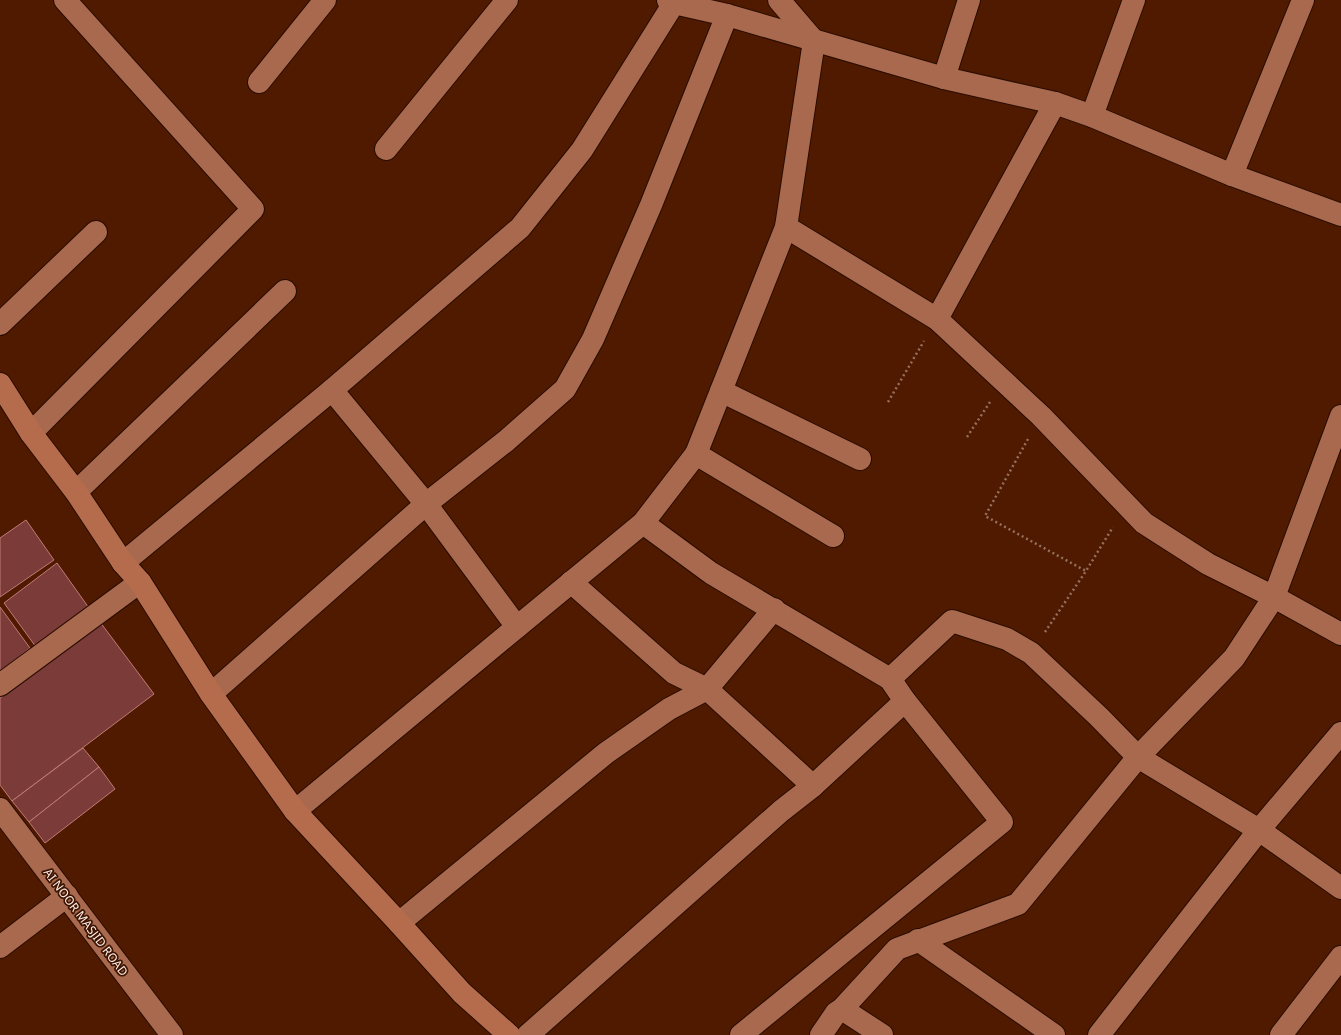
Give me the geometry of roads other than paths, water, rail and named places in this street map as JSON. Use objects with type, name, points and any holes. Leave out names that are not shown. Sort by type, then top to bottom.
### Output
[{"type":"main road","points":[[0,384],[31,433],[76,492],[123,563],[140,582],[211,694],[295,811],[400,923],[462,993],[509,1035]]},
{"type":"street","points":[[31,433],[253,209],[65,0]]},
{"type":"street","points":[[259,82],[325,0]]},
{"type":"street","points":[[386,149],[508,0]]},
{"type":"street","points":[[295,811],[643,523],[696,454],[786,227],[814,41],[779,0]]},
{"type":"street","points":[[944,78],[969,0]]},
{"type":"street","points":[[1092,116],[1134,0]]},
{"type":"street","points":[[1232,175],[1303,0]]},
{"type":"street","points":[[123,563],[332,390],[520,228],[582,150],[671,2],[727,15],[944,78],[1055,103],[1092,116],[1232,175],[1341,215]]},
{"type":"street","points":[[211,694],[426,504],[506,441],[564,389],[593,339],[651,205],[727,15]]},
{"type":"street","points":[[937,319],[1055,103]]},
{"type":"street","points":[[786,227],[937,319],[1041,416],[1144,523],[1208,564],[1274,597],[1341,634]]},
{"type":"street","points":[[0,324],[96,232]]},
{"type":"street","points":[[76,492],[285,291]]},
{"type":"street","points":[[332,390],[426,504],[517,627]]},
{"type":"street","points":[[721,391],[860,458]]},
{"type":"street","points":[[821,1035],[836,1013],[842,1009],[897,949],[1018,904],[1138,757],[1234,658],[1274,597],[1341,416]]},
{"type":"street","points":[[696,454],[833,536]]},
{"type":"street","points":[[643,523],[711,573],[890,679],[905,701],[1002,822],[741,1035]]},
{"type":"street","points":[[0,685],[140,582]]},
{"type":"street","points":[[571,582],[674,673],[707,689],[813,786]]},
{"type":"street","points":[[400,923],[606,753],[669,709],[707,689],[774,609]]},
{"type":"street","points":[[890,679],[952,621],[1007,639],[1031,653],[1099,717],[1138,757],[1259,830],[1341,888]]},
{"type":"street","points":[[528,1035],[781,811],[813,786],[905,701]]},
{"type":"street","points":[[1099,1035],[1259,830],[1341,733]]},
{"type":"street","name":"AI NOOR MASJID ROAD","points":[[0,809],[172,1035]]},
{"type":"street","points":[[0,947],[67,896]]},
{"type":"street","points":[[918,940],[1054,1035]]},
{"type":"street","points":[[1281,1035],[1341,957]]},
{"type":"street","points":[[842,1009],[882,1035]]}]
